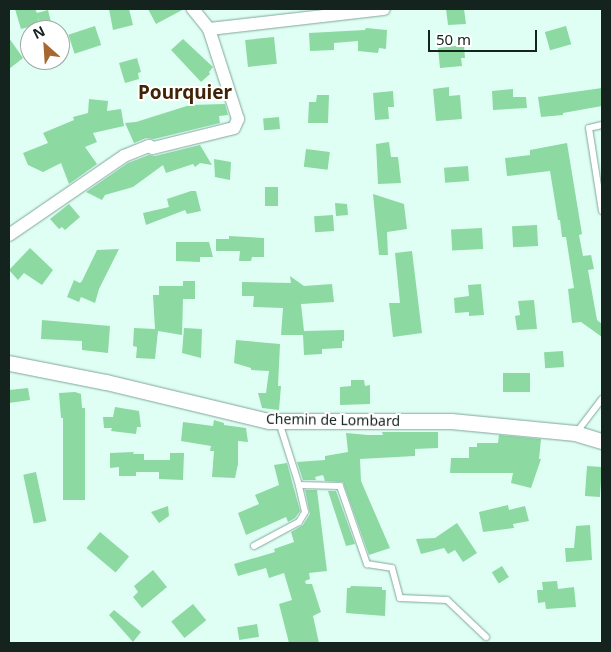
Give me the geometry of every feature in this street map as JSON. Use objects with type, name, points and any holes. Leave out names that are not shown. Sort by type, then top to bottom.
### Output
[{"type":"street","points":[[9,235],[124,156],[148,146],[153,148],[234,128],[238,119],[209,29],[193,9]]},
{"type":"street","points":[[209,29],[384,9]]},
{"type":"street","name":"Chemin de Lombard","points":[[9,363],[106,382],[194,404],[279,422],[450,421],[575,434],[602,441]]},
{"type":"lane","points":[[602,125],[589,128],[602,210]]},
{"type":"lane","points":[[575,434],[602,399]]},
{"type":"lane","points":[[254,546],[299,522],[305,512],[300,485],[279,422]]},
{"type":"lane","points":[[300,485],[340,486],[367,564],[392,568],[400,598],[447,600],[486,637]]},
{"type":"building","points":[[15,9],[35,9],[37,13],[48,10],[50,20],[39,20],[37,15],[39,20],[20,20],[20,26]]},
{"type":"building","points":[[109,9],[129,9],[133,25],[113,30]]},
{"type":"building","points":[[148,9],[184,9],[156,24]]},
{"type":"building","points":[[446,9],[464,9],[466,24],[448,25]]},
{"type":"building","points":[[95,26],[101,45],[75,54],[70,34]]},
{"type":"building","points":[[566,26],[571,44],[550,50],[545,32]]},
{"type":"building","points":[[366,28],[387,30],[386,49],[379,48],[378,53],[358,51],[358,41],[334,43],[334,50],[310,51],[309,33],[365,30]]},
{"type":"building","points":[[274,37],[277,64],[248,67],[245,40]]},
{"type":"building","points":[[9,38],[20,54],[20,60],[9,69]]},
{"type":"building","points":[[183,39],[213,67],[209,72],[210,74],[201,82],[171,50]]},
{"type":"building","points":[[464,45],[465,58],[461,58],[462,66],[440,68],[438,48]]},
{"type":"building","points":[[137,58],[141,72],[138,73],[139,79],[125,83],[119,63]]},
{"type":"building","points":[[449,87],[449,96],[460,95],[462,119],[436,121],[433,89]]},
{"type":"building","points":[[602,88],[602,106],[563,113],[563,115],[541,117],[538,97]]},
{"type":"building","points":[[513,89],[513,97],[526,97],[527,108],[493,110],[492,91]]},
{"type":"building","points":[[393,91],[394,107],[388,107],[389,119],[375,120],[373,93]]},
{"type":"building","points":[[317,95],[329,95],[328,123],[308,123],[309,102],[316,102]]},
{"type":"building","points":[[89,99],[108,101],[107,111],[121,109],[124,126],[93,133],[97,142],[85,147],[97,164],[69,184],[61,163],[43,172],[28,165],[23,153],[48,143],[43,133],[74,120],[73,117],[88,113]]},
{"type":"building","points":[[225,104],[228,115],[219,116],[220,123],[154,139],[146,138],[134,143],[125,123],[136,122],[190,105]]},
{"type":"building","points":[[279,117],[280,129],[264,130],[263,118]]},
{"type":"building","points":[[389,142],[391,157],[398,157],[401,183],[378,184],[376,144]]},
{"type":"building","points":[[567,143],[582,234],[579,235],[583,256],[591,255],[594,269],[588,270],[597,320],[602,324],[602,337],[581,322],[572,323],[568,289],[574,288],[566,237],[562,237],[550,171],[507,176],[505,158],[530,155],[530,150]]},
{"type":"building","points":[[200,145],[212,165],[200,163],[195,167],[193,164],[166,173],[163,165],[133,187],[105,195],[102,200],[86,192],[128,163],[149,155],[155,156]]},
{"type":"building","points":[[306,149],[330,152],[328,170],[304,167]]},
{"type":"building","points":[[214,159],[231,162],[230,180],[215,177]]},
{"type":"building","points":[[468,166],[469,181],[445,183],[444,168]]},
{"type":"building","points":[[265,187],[278,187],[278,206],[265,206]]},
{"type":"building","points":[[196,191],[201,211],[187,214],[185,210],[146,225],[143,213],[169,207],[167,199]]},
{"type":"building","points":[[373,194],[404,204],[407,229],[387,232],[388,255],[379,255]]},
{"type":"building","points":[[335,203],[347,204],[348,215],[336,216]]},
{"type":"building","points":[[69,204],[80,217],[65,230],[62,227],[59,229],[50,219]]},
{"type":"building","points":[[333,215],[334,231],[315,232],[314,216]]},
{"type":"building","points":[[537,225],[538,246],[513,247],[512,226]]},
{"type":"building","points":[[482,228],[483,249],[452,251],[451,230]]},
{"type":"building","points":[[229,236],[264,238],[264,257],[252,257],[251,261],[239,261],[240,251],[216,251],[216,239],[229,239]]},
{"type":"building","points":[[176,242],[209,242],[213,257],[200,257],[200,262],[176,261]]},
{"type":"building","points":[[30,248],[53,270],[42,285],[24,273],[18,280],[9,270]]},
{"type":"building","points":[[119,249],[99,289],[95,303],[81,297],[79,302],[67,297],[74,280],[80,283],[82,281],[97,250]]},
{"type":"building","points":[[412,251],[422,333],[393,337],[389,303],[400,303],[395,253]]},
{"type":"building","points":[[290,276],[304,286],[332,284],[334,302],[301,304],[304,331],[344,330],[342,348],[322,349],[322,354],[304,355],[303,335],[281,335],[283,308],[253,307],[254,296],[242,296],[242,282],[291,283]]},
{"type":"building","points":[[183,281],[195,281],[195,299],[183,299],[182,335],[158,331],[155,359],[136,358],[137,347],[133,346],[134,328],[155,329],[153,295],[159,295],[159,286],[183,286]]},
{"type":"building","points":[[481,284],[484,315],[469,316],[469,312],[455,313],[454,298],[469,296],[468,285]]},
{"type":"building","points":[[534,300],[537,329],[517,330],[515,316],[520,315],[518,301]]},
{"type":"building","points":[[42,320],[110,326],[108,353],[82,350],[82,341],[41,339]]},
{"type":"building","points":[[184,328],[202,329],[201,358],[182,353]]},
{"type":"building","points":[[236,340],[280,344],[278,386],[281,386],[279,410],[262,408],[258,393],[266,393],[269,371],[251,370],[251,368],[234,363]]},
{"type":"building","points":[[563,351],[564,367],[545,368],[544,352]]},
{"type":"building","points":[[503,373],[530,373],[530,392],[503,392]]},
{"type":"building","points":[[351,380],[364,380],[365,386],[370,385],[370,404],[340,405],[340,387],[351,386]]},
{"type":"building","points":[[28,388],[30,400],[9,403],[9,390]]},
{"type":"building","points":[[75,392],[81,394],[82,408],[85,408],[85,500],[63,500],[63,418],[61,418],[59,393]]},
{"type":"building","points":[[115,407],[139,411],[141,427],[137,427],[136,434],[111,431],[112,428],[104,428],[103,417],[113,417]]},
{"type":"building","points":[[214,420],[224,423],[224,425],[246,428],[248,442],[238,441],[238,464],[235,478],[212,477],[214,451],[210,451],[211,446],[181,441],[183,422],[213,426]]},
{"type":"building","points":[[382,432],[438,432],[438,448],[415,449],[415,456],[360,459],[361,481],[390,548],[369,555],[343,482],[325,481],[323,475],[315,477],[316,480],[303,480],[297,462],[325,460],[325,456],[348,452],[346,433],[383,435]]},
{"type":"building","points":[[499,435],[541,439],[539,459],[541,459],[531,488],[511,483],[513,473],[450,473],[451,458],[469,458],[469,447],[477,447],[477,443],[498,443]]},
{"type":"building","points":[[134,452],[133,454],[144,454],[144,460],[170,460],[170,453],[184,453],[183,480],[159,479],[159,472],[136,472],[136,476],[119,476],[119,467],[110,468],[110,453]]},
{"type":"building","points":[[287,463],[300,511],[295,518],[288,522],[286,517],[246,535],[238,513],[259,504],[255,495],[279,485],[274,465]]},
{"type":"building","points":[[587,466],[602,467],[600,497],[585,496]]},
{"type":"building","points":[[36,472],[46,521],[34,524],[23,475]]},
{"type":"building","points":[[305,490],[317,490],[327,571],[309,573],[310,579],[305,581],[306,584],[312,584],[321,612],[313,616],[319,643],[289,643],[279,604],[292,600],[284,573],[269,578],[266,568],[238,576],[234,564],[275,552],[274,549],[294,542],[291,532],[303,525],[310,514]]},
{"type":"building","points":[[328,491],[336,491],[355,544],[346,546]]},
{"type":"building","points":[[508,505],[509,510],[525,506],[529,521],[513,524],[514,528],[483,532],[479,512]]},
{"type":"building","points":[[168,506],[169,516],[159,523],[151,512]]},
{"type":"building","points":[[457,523],[477,553],[463,562],[455,550],[448,554],[444,548],[421,554],[416,539],[435,538]]},
{"type":"building","points":[[590,525],[592,560],[566,562],[565,548],[574,548],[576,526]]},
{"type":"building","points":[[100,532],[129,556],[116,573],[87,548]]},
{"type":"building","points":[[502,566],[509,577],[499,583],[492,572]]},
{"type":"building","points":[[153,570],[167,587],[142,608],[133,597],[138,592],[134,586]]},
{"type":"building","points":[[557,581],[558,589],[574,587],[576,607],[546,609],[545,602],[538,603],[537,590],[543,590],[542,582]]},
{"type":"building","points":[[351,586],[382,587],[382,590],[386,590],[385,616],[346,613],[347,588]]},
{"type":"building","points":[[193,604],[206,620],[184,638],[171,622]]},
{"type":"building","points":[[114,610],[141,632],[133,642],[109,615]]},
{"type":"building","points":[[257,624],[259,637],[239,640],[237,627]]},
{"type":"district","name":"Pourquier","points":[[185,93]]}]
